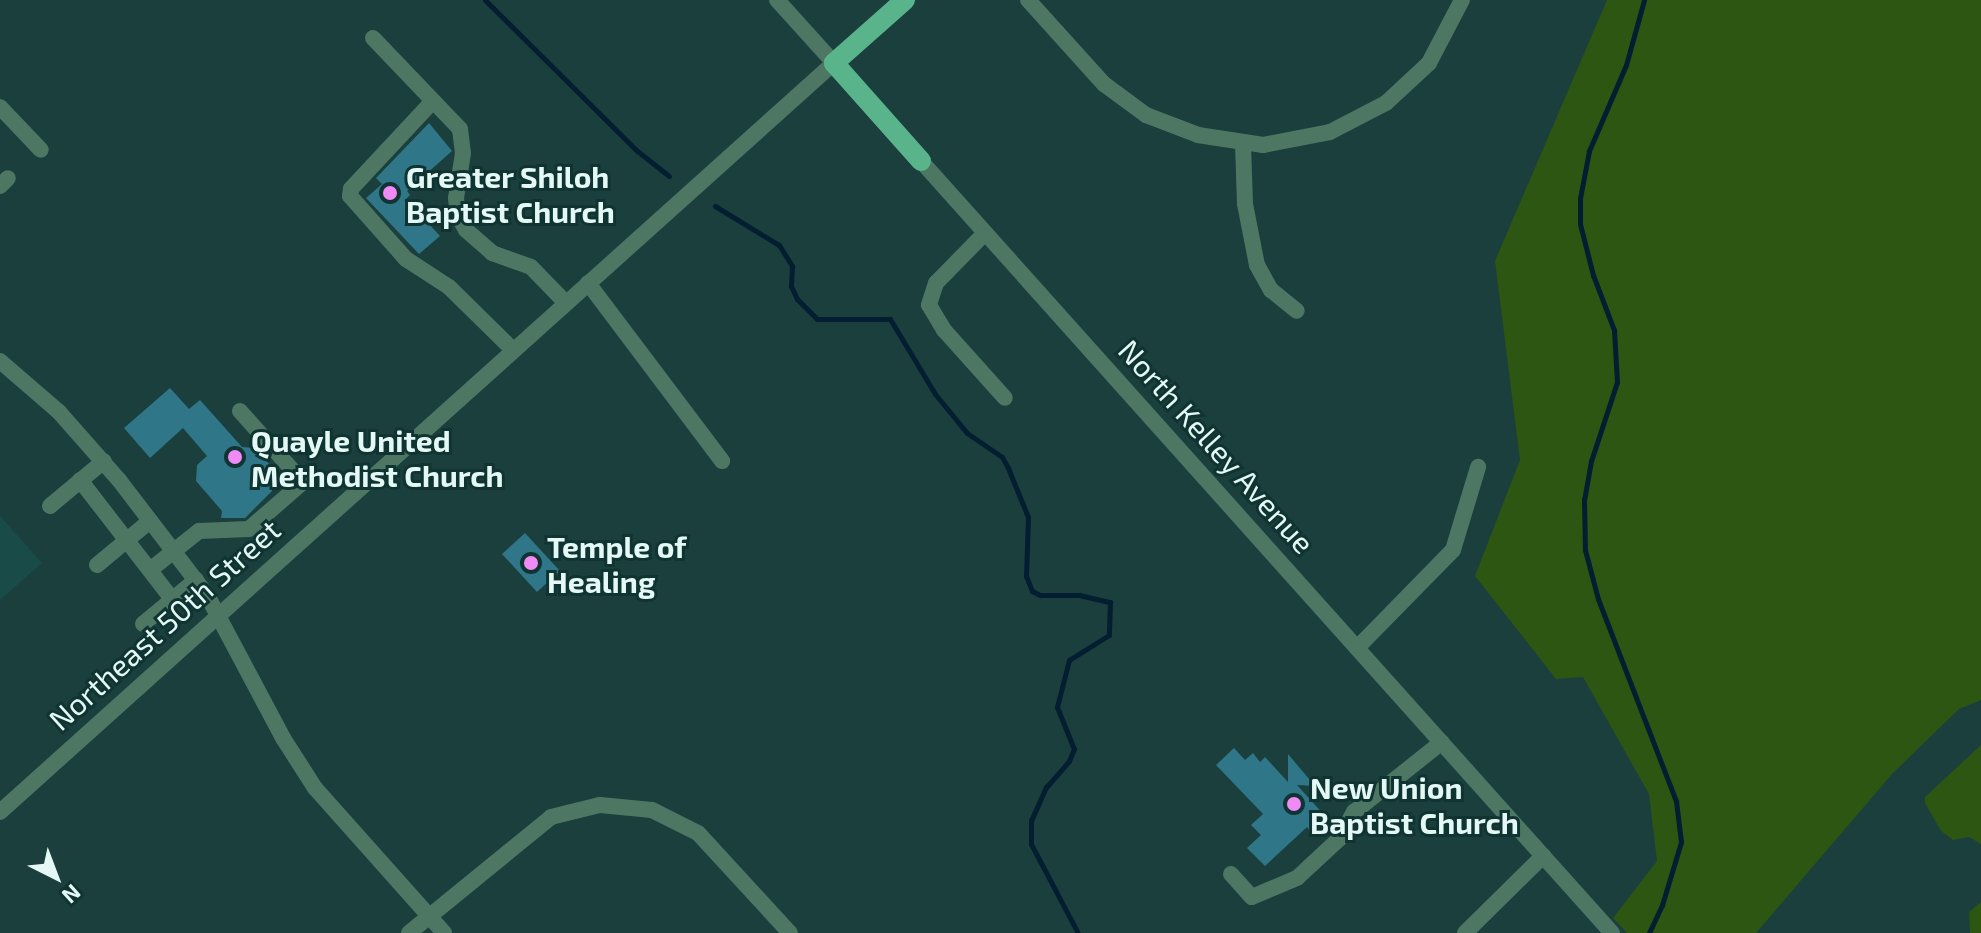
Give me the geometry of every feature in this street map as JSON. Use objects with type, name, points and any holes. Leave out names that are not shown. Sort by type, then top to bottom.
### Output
[{"type":"main road","name":"Northeast 50th Street","points":[[834,63],[905,0]]},
{"type":"main road","name":"North Kelley Avenue","points":[[834,63],[921,161]]},
{"type":"street","name":"North Kelley Avenue","points":[[777,0],[834,63]]},
{"type":"street","points":[[1028,0],[1123,101],[1172,126],[1243,144],[1309,138],[1343,127],[1376,110],[1404,90],[1429,63],[1462,0]]},
{"type":"street","points":[[373,38],[421,85],[432,102],[453,119],[464,141],[456,198],[458,216],[466,230],[492,253],[531,267],[566,303]]},
{"type":"street","name":"Northeast 50th Street","points":[[0,812],[834,63]]},
{"type":"street","points":[[432,102],[351,189],[350,196],[406,259],[449,287],[513,350]]},
{"type":"street","points":[[0,107],[41,150]]},
{"type":"street","points":[[1243,144],[1245,204],[1257,265],[1271,290],[1297,311]]},
{"type":"street","name":"North Kelley Avenue","points":[[921,161],[1612,933]]},
{"type":"street","points":[[985,233],[936,283],[929,305],[944,330],[1005,398]]},
{"type":"street","points":[[588,283],[722,461]]},
{"type":"street","points":[[0,361],[59,412],[104,461],[196,580],[219,615],[283,738],[315,788],[444,933]]},
{"type":"street","points":[[150,570],[199,531],[249,529],[303,482],[240,411]]},
{"type":"street","points":[[50,506],[104,461]]},
{"type":"street","points":[[1357,648],[1453,550],[1478,467]]},
{"type":"street","points":[[80,480],[172,599]]},
{"type":"street","points":[[104,511],[128,492]]},
{"type":"street","points":[[97,565],[150,521]]},
{"type":"street","points":[[143,624],[196,580]]},
{"type":"street","points":[[1231,874],[1252,897],[1297,878],[1340,838],[1354,812],[1442,742]]},
{"type":"street","points":[[409,933],[551,817],[600,805],[626,806],[664,815],[698,833],[790,933]]},
{"type":"street","points":[[1465,933],[1543,856]]},
{"type":"shaded area","points":[[0,516],[42,563],[0,600]]},
{"type":"green space","points":[[1607,0],[1981,0],[1981,700],[1959,709],[1892,774],[1756,933],[1627,933],[1613,918],[1657,861],[1649,794],[1583,677],[1556,679],[1475,576],[1520,460],[1495,261]]},
{"type":"green space","points":[[1981,745],[1981,844],[1969,837],[1953,840],[1941,831],[1925,803],[1925,797]]},
{"type":"green space","points":[[1981,902],[1981,933],[1970,933],[1969,912]]},
{"type":"building","name":"Greater Shiloh Baptist Church","points":[[429,123],[452,151],[407,191],[410,195],[406,199],[440,236],[419,254],[366,198],[382,184],[376,178]]},
{"type":"building","name":"Quayle United Methodist Church","points":[[170,388],[189,409],[200,400],[242,447],[255,448],[273,468],[272,491],[245,518],[221,518],[222,511],[196,481],[197,465],[207,456],[183,428],[150,458],[124,428]]},
{"type":"building","name":"Temple of Healing","points":[[525,533],[560,571],[537,592],[502,554]]},
{"type":"building","name":"New Union Baptist Church","points":[[1234,748],[1245,760],[1253,753],[1260,762],[1265,757],[1288,782],[1288,754],[1315,786],[1297,785],[1326,817],[1310,831],[1307,827],[1265,866],[1247,848],[1261,835],[1251,825],[1263,814],[1216,765]]},
{"type":"waterway","points":[[485,0],[636,150],[669,176]]},
{"type":"waterway","points":[[1644,0],[1626,65],[1589,151],[1580,198],[1580,224],[1593,275],[1614,330],[1617,382],[1591,461],[1584,499],[1585,550],[1598,599],[1676,801],[1681,842],[1662,905],[1649,933]]},
{"type":"waterway","points":[[715,206],[779,245],[792,266],[791,286],[797,299],[817,319],[890,319],[935,394],[967,433],[1002,457],[1008,468],[1028,517],[1026,576],[1032,591],[1040,595],[1079,595],[1110,602],[1109,635],[1069,660],[1057,707],[1074,749],[1069,761],[1046,787],[1031,820],[1031,844],[1078,933]]},
{"type":"place","name":"Greater Shiloh Baptist Church","points":[[390,193]]},
{"type":"place","name":"Quayle United Methodist Church","points":[[235,457]]},
{"type":"place","name":"Temple of Healing","points":[[531,563]]},
{"type":"place","name":"New Union Baptist Church","points":[[1294,804]]}]
